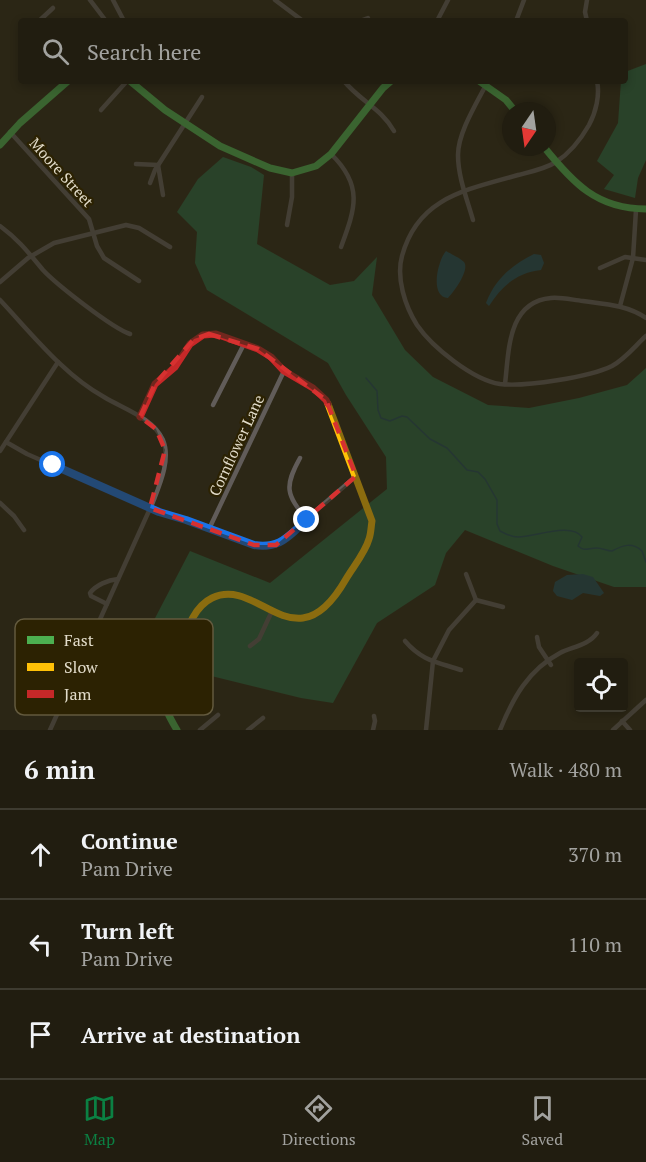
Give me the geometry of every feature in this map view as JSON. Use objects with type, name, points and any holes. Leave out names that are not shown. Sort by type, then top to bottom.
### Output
[{"type":"street","points":[[90,0],[104,18]]},
{"type":"street","points":[[113,0],[122,18]]},
{"type":"street","points":[[275,0],[299,18]]},
{"type":"street","points":[[439,18],[448,0]]},
{"type":"street","points":[[517,18],[524,0]]},
{"type":"street","points":[[586,18],[587,0]]},
{"type":"street","points":[[40,18],[53,8]]},
{"type":"street","points":[[0,145],[10,132],[65,84]]},
{"type":"street","points":[[101,110],[126,84]]},
{"type":"street","points":[[133,84],[158,105],[220,146],[270,168],[292,173],[315,166],[331,154],[387,84]]},
{"type":"street","points":[[347,84],[385,116],[394,131]]},
{"type":"street","points":[[473,219],[464,190],[458,155],[460,140],[483,84]]},
{"type":"street","points":[[486,84],[508,102]]},
{"type":"street","points":[[597,84],[594,116],[582,138],[556,162],[538,170],[464,190],[432,207],[415,226],[405,244],[400,265],[401,285],[411,316],[425,337],[474,375],[492,382],[525,384],[597,372],[622,359],[646,336]]},
{"type":"street","points":[[150,183],[158,165],[202,97]]},
{"type":"street","name":"Moore Street","points":[[10,132],[89,219],[97,246],[104,258],[139,281]]},
{"type":"street","points":[[331,154],[349,176],[354,194],[354,208],[341,247]]},
{"type":"street","points":[[551,156],[574,183],[587,193],[612,205],[636,210],[646,209]]},
{"type":"street","points":[[136,164],[158,165]]},
{"type":"street","points":[[158,165],[163,195]]},
{"type":"street","points":[[287,225],[292,197],[292,173]]},
{"type":"street","points":[[621,306],[633,258],[636,210]]},
{"type":"street","points":[[0,282],[33,255],[54,243],[93,232],[129,225],[139,228],[170,247]]},
{"type":"street","points":[[0,226],[17,239],[61,286],[118,328],[130,334]]},
{"type":"street","points":[[600,268],[619,259],[646,260]]},
{"type":"street","points":[[505,384],[512,330],[519,315],[532,304],[554,298],[621,306],[646,318]]},
{"type":"street","points":[[0,300],[58,362],[94,392],[140,417],[156,429],[162,437],[165,461],[160,484],[100,619]]},
{"type":"street","points":[[140,417],[155,384],[175,367],[194,339],[209,334],[258,349],[326,400],[370,513],[373,527],[369,540],[330,605],[318,614],[303,618],[288,617],[230,594],[217,595],[203,603],[192,619]]},
{"type":"street","points":[[213,405],[244,344]]},
{"type":"street","points":[[0,451],[58,362]]},
{"type":"street","name":"Cornflower Lane","points":[[209,529],[284,370]]},
{"type":"street","points":[[6,442],[27,454],[150,508],[254,545],[266,547],[276,545],[356,477]]},
{"type":"street","points":[[300,458],[291,474],[288,494],[307,520]]},
{"type":"street","points":[[0,503],[14,516],[24,530]]},
{"type":"street","points":[[465,574],[476,600]]},
{"type":"street","points":[[107,604],[90,594],[96,587],[118,579]]},
{"type":"street","points":[[476,600],[503,607]]},
{"type":"street","points":[[426,730],[433,661],[449,630],[476,600]]},
{"type":"street","points":[[250,646],[259,639],[272,612]]},
{"type":"street","points":[[500,730],[510,704],[531,675],[550,663],[559,654],[590,641],[597,633]]},
{"type":"street","points":[[537,637],[539,647],[550,663]]},
{"type":"street","points":[[405,641],[415,653],[461,670]]},
{"type":"street","points":[[613,730],[646,700]]},
{"type":"street","points":[[50,730],[57,715]]},
{"type":"street","points":[[168,715],[177,730]]},
{"type":"street","points":[[200,730],[218,715]]},
{"type":"street","points":[[373,730],[374,716]]},
{"type":"street","points":[[248,730],[263,718]]},
{"type":"street","points":[[622,721],[630,730]]},
{"type":"highlighted area","points":[[209,334],[258,349],[326,400],[356,476],[276,545],[254,545],[150,508],[165,450],[156,429],[140,417],[155,384],[194,339]]},
{"type":"green space","points":[[646,64],[646,160],[638,178],[635,198],[604,189],[614,175],[597,161],[618,123],[621,84],[628,84],[628,71]]},
{"type":"green space","points":[[223,157],[251,167],[264,175],[257,244],[330,285],[354,281],[377,257],[372,295],[405,350],[433,377],[488,405],[529,408],[579,398],[627,385],[646,368],[646,587],[614,587],[553,566],[465,530],[446,553],[435,585],[377,623],[333,703],[301,698],[213,676],[213,619],[155,619],[190,551],[270,583],[387,489],[386,457],[328,363],[207,290],[195,263],[197,232],[177,212],[198,179]]},
{"type":"water","points":[[446,251],[464,262],[465,266],[460,281],[448,298],[442,296],[437,285],[440,262]]},
{"type":"water","points":[[534,254],[541,255],[544,263],[541,270],[517,277],[499,292],[489,306],[486,303],[499,280],[518,263]]},
{"type":"water","points":[[583,574],[593,577],[604,593],[600,596],[583,593],[572,600],[557,596],[553,591],[555,582],[567,575]]},
{"type":"waterway","points":[[366,378],[377,391],[381,418],[390,421],[402,416],[407,417],[430,439],[447,448],[467,470],[478,472],[485,479],[497,500],[497,524],[500,531],[518,537],[552,531],[570,531],[582,537],[578,546],[583,549],[599,548],[612,551],[631,545],[642,551],[646,562]]},
{"type":"traffic: fast","points":[[0,145],[20,123],[65,84]]},
{"type":"traffic: fast","points":[[134,84],[165,110],[220,146],[270,168],[292,173],[316,166],[331,154],[388,84]]},
{"type":"traffic: fast","points":[[483,84],[508,102]]},
{"type":"traffic: fast","points":[[552,156],[576,182],[600,199],[629,208],[646,209]]},
{"type":"traffic: fast","points":[[169,715],[177,730]]},
{"type":"traffic: slow","points":[[192,619],[212,598],[229,594],[246,598],[294,618],[310,616],[328,604],[362,555],[370,537],[372,521],[328,404]]},
{"type":"traffic: jam","points":[[140,417],[155,384],[175,367],[190,344],[203,335],[216,334],[258,349],[271,357],[284,371],[313,388],[328,404]]},
{"type":"route","points":[[53,465],[169,516],[254,545],[266,547],[276,545],[307,520]]}]
